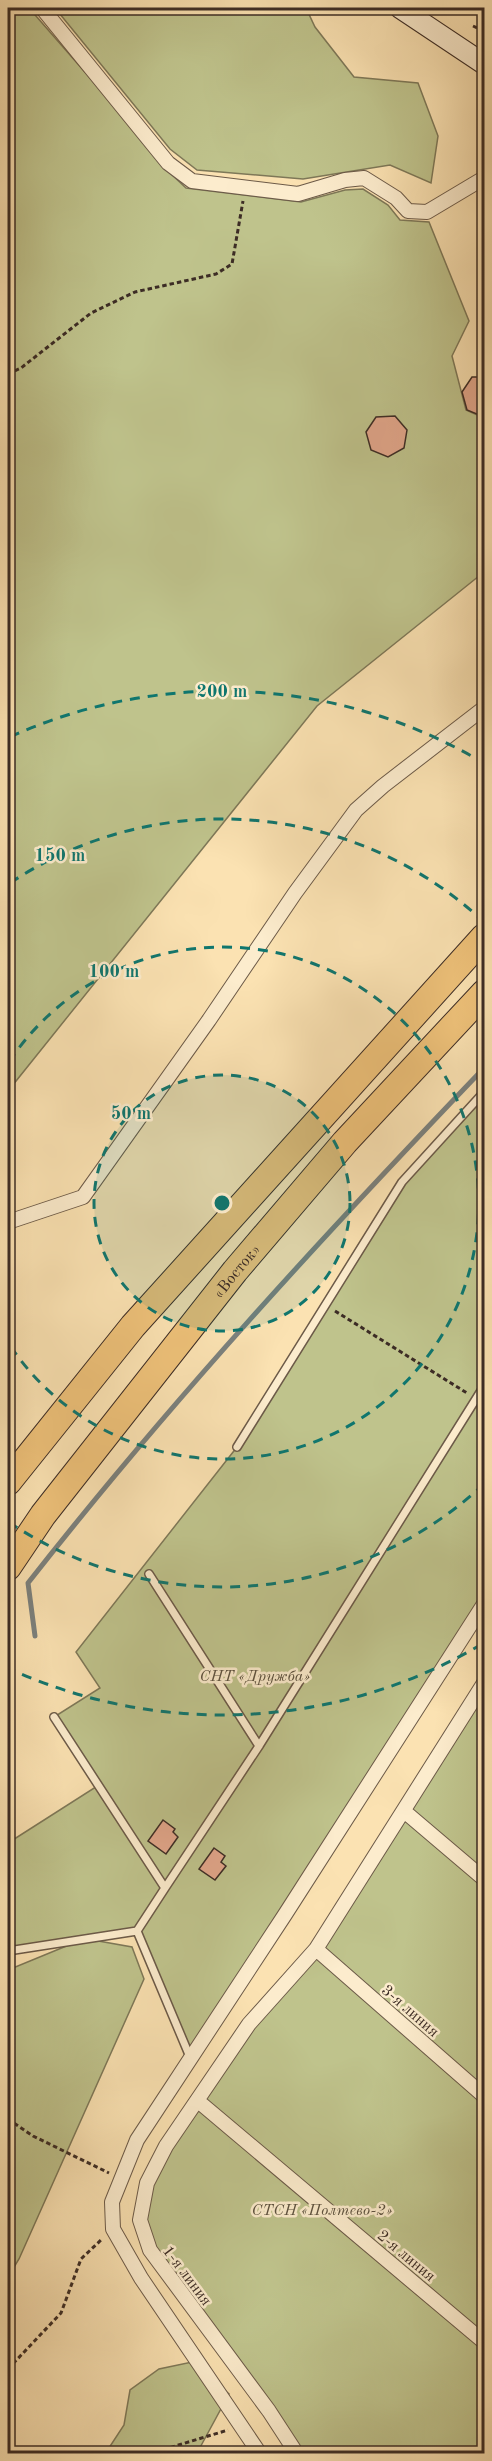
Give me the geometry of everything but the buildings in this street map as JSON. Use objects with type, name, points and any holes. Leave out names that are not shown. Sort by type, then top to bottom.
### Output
[{"type":"highway","points":[[8,1482],[133,1326],[484,937]]},
{"type":"highway","name":"«Восток»","points":[[8,1567],[50,1506],[235,1271],[345,1142],[484,993]]},
{"type":"street","points":[[42,8],[168,164],[192,181],[298,194],[345,180],[364,178],[396,198],[408,212],[427,212],[484,178]]},
{"type":"street","points":[[400,8],[484,64]]},
{"type":"street","points":[[8,1222],[83,1197],[209,1020],[295,893],[356,810],[383,786],[484,708]]},
{"type":"street","points":[[260,2454],[141,2278],[113,2229],[112,2202],[137,2140],[191,2060],[484,1604]]},
{"type":"street","name":"1-я линия","points":[[297,2454],[269,2411],[150,2250],[140,2220],[147,2183],[166,2146],[249,2024],[316,1949],[484,1683]]},
{"type":"street","points":[[404,1811],[484,1879]]},
{"type":"street","name":"3-я линия","points":[[316,1949],[484,2096]]},
{"type":"street","name":"2-я линия","points":[[198,2101],[484,2342]]},
{"type":"lane","points":[[237,1447],[402,1182],[484,1092]]},
{"type":"lane","points":[[8,1951],[137,1931],[259,1746],[484,1386]]},
{"type":"lane","points":[[149,1574],[259,1746]]},
{"type":"lane","points":[[54,1717],[165,1888]]},
{"type":"lane","points":[[137,1931],[191,2060]]},
{"type":"path","points":[[473,26],[484,31]]},
{"type":"path","points":[[8,374],[21,368],[91,313],[135,292],[216,274],[232,264],[245,187]]},
{"type":"path","points":[[325,1305],[476,1399]]},
{"type":"path","points":[[8,2119],[33,2136],[120,2179]]},
{"type":"path","points":[[8,2369],[61,2313],[81,2259],[113,2229]]},
{"type":"path","points":[[149,2454],[241,2426]]},
{"type":"green space","points":[[8,8],[29,8],[159,157],[166,169],[186,188],[301,202],[345,190],[363,189],[388,205],[400,220],[429,222],[469,321],[452,356],[466,410],[484,418],[484,572],[317,706],[8,1091]]},
{"type":"green space","points":[[55,8],[306,8],[315,27],[354,77],[418,83],[438,136],[431,183],[390,165],[303,179],[197,170],[170,149]]},
{"type":"green space","name":"СНТ «Дружба»","points":[[484,1092],[484,1604],[191,2060],[137,1931],[87,1939],[132,1947],[144,1979],[19,2259],[8,2277],[8,1970],[81,1940],[8,1951],[8,1843],[99,1785],[54,1717],[100,1688],[76,1652],[237,1447],[402,1182]]},
{"type":"green space","name":"СТСН «Полтево-2»","points":[[484,1683],[484,2453],[297,2453],[150,2250],[140,2220],[147,2183],[249,2024],[316,1949]]},
{"type":"green space","points":[[192,2362],[229,2394],[197,2453],[105,2454],[124,2425],[130,2390],[159,2369]]},
{"type":"waterway","points":[[35,1636],[28,1583],[193,1384],[366,1193],[484,1068]]}]
